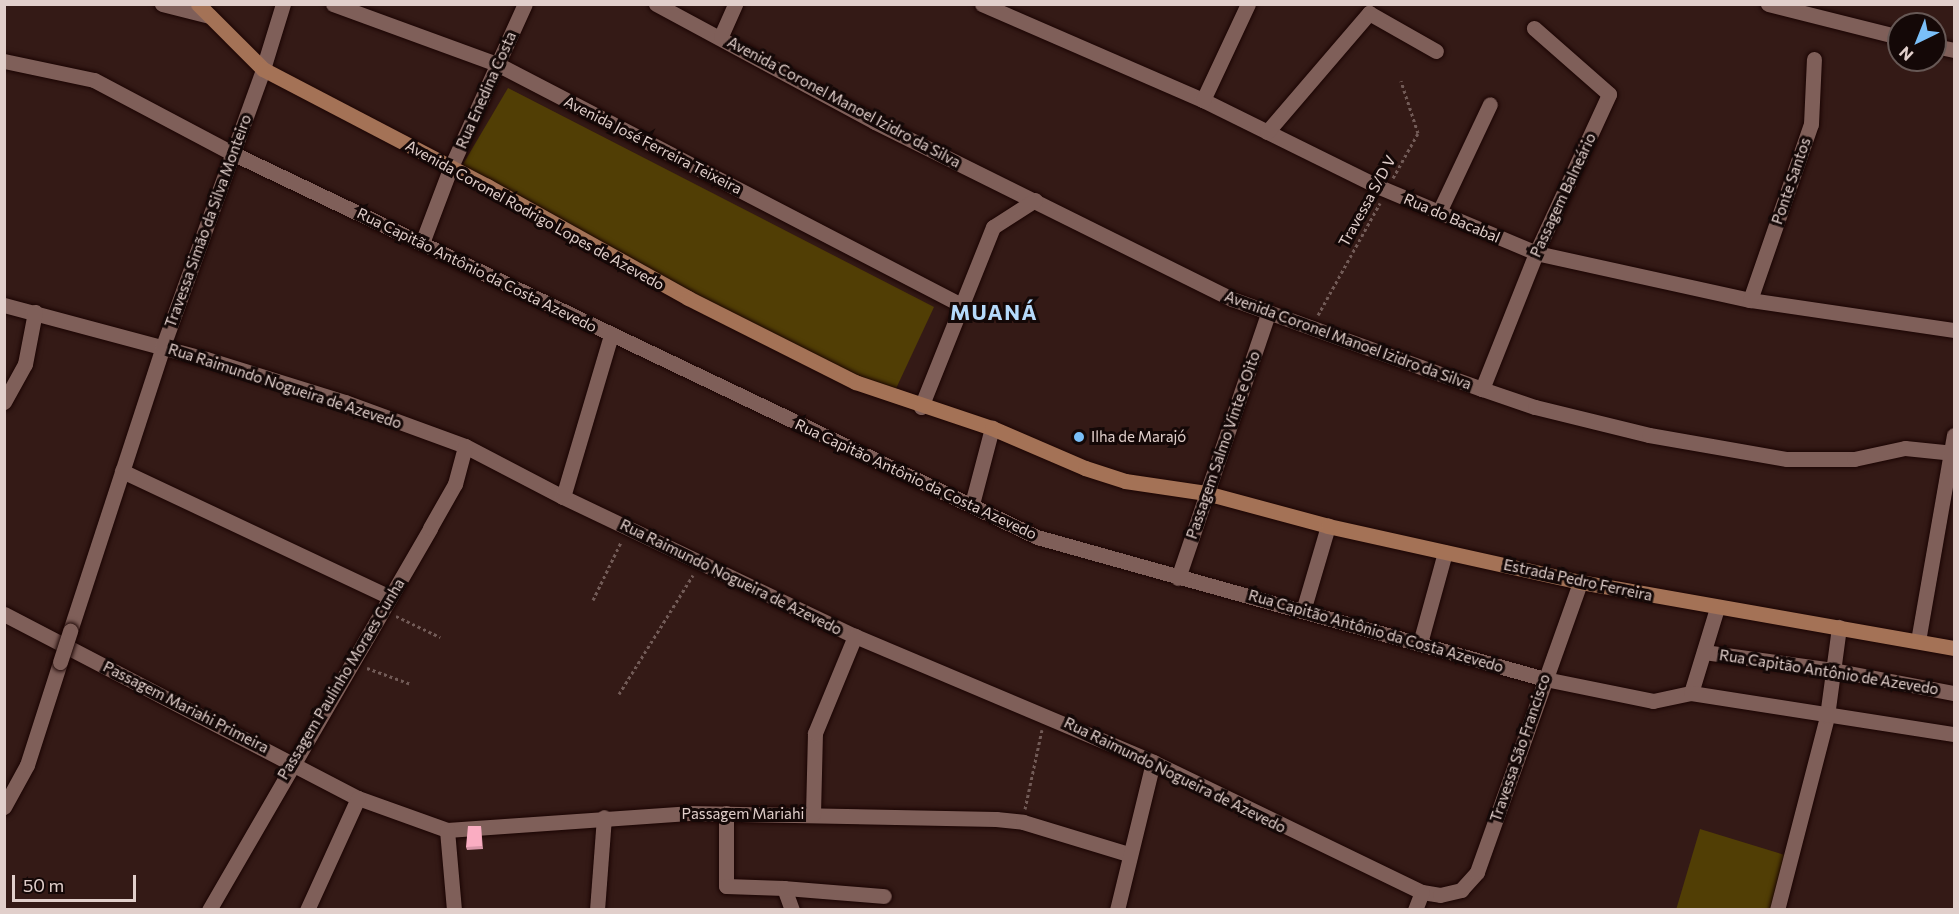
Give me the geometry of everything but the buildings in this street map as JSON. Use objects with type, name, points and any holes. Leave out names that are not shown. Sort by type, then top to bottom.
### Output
[{"type":"main road","name":"Avenida Coronel Rodrigo Lopes de Azevedo","points":[[204,10],[263,69],[709,309],[855,382],[921,407],[992,428]]},
{"type":"main road","name":"Estrada Pedro Ferreira","points":[[992,428],[1125,481],[1206,493],[1328,526],[1580,582],[1954,648]]},
{"type":"street","name":"Avenida Coronel Rodrigo Lopes de Azevedo","points":[[162,4],[204,10]]},
{"type":"street","name":"Travessa Simão da Silva Monteiro","points":[[4,807],[27,765],[66,637],[163,346],[263,69],[283,4]]},
{"type":"street","name":"Avenida José Ferreira Teixeira","points":[[333,4],[497,64],[963,306]]},
{"type":"street","name":"Rua Enedina Costa","points":[[422,243],[450,169],[525,4]]},
{"type":"street","name":"Avenida Coronel Manoel Izidro da Silva","points":[[656,4],[721,36],[875,122],[1268,313],[1535,408],[1649,435],[1787,459],[1854,459],[1905,448],[1953,453]]},
{"type":"street","points":[[721,36],[735,4]]},
{"type":"street","name":"Rua do Bacabal","points":[[982,4],[1203,100],[1387,190],[1536,253],[1750,300],[1954,330]]},
{"type":"street","points":[[1203,100],[1248,4]]},
{"type":"street","points":[[1768,4],[1887,34]]},
{"type":"street","points":[[1267,132],[1369,13],[1436,51]]},
{"type":"street","name":"Passagem Balneário","points":[[1482,389],[1536,253],[1609,94],[1534,28]]},
{"type":"street","name":"Ponte Santos","points":[[1750,300],[1811,124],[1814,59]]},
{"type":"street","name":"Rua Capitão Antônio da Costa Azevedo","points":[[4,61],[94,80],[232,153],[1037,537],[1545,679],[1653,701],[1691,693],[1954,734]]},
{"type":"street","points":[[1439,212],[1490,104]]},
{"type":"street","points":[[921,407],[993,227],[1035,200]]},
{"type":"street","name":"Rua Raimundo Nogueira de Azevedo","points":[[4,305],[163,346],[345,402],[465,446],[562,497],[855,636],[1046,714],[1153,762],[1422,892],[1440,895]]},
{"type":"street","points":[[4,402],[25,364],[35,312]]},
{"type":"street","name":"Passagem Salmo Vinte e Oito","points":[[1178,578],[1268,313]]},
{"type":"street","points":[[562,497],[611,335]]},
{"type":"street","points":[[972,504],[992,428]]},
{"type":"street","points":[[1918,641],[1953,453],[1954,435]]},
{"type":"street","name":"Passagem Paulinho Moraes Cunha","points":[[209,909],[292,762],[455,484],[465,446]]},
{"type":"street","points":[[122,471],[385,603]]},
{"type":"street","points":[[1303,611],[1328,526]]},
{"type":"street","points":[[1420,643],[1445,552]]},
{"type":"street","name":"Travessa São Francisco","points":[[1440,895],[1461,890],[1477,872],[1580,582]]},
{"type":"street","points":[[1691,693],[1717,608]]},
{"type":"street","points":[[4,614],[66,637]]},
{"type":"street","points":[[1777,909],[1827,716],[1839,627]]},
{"type":"street","points":[[813,814],[815,733],[855,636]]},
{"type":"street","name":"Passagem Mariahi Primeira","points":[[66,637],[358,798]]},
{"type":"street","name":"Rua Capitão Antônio de Azevedo","points":[[1704,652],[1833,670],[1954,693]]},
{"type":"street","points":[[1117,909],[1128,854],[1153,762]]},
{"type":"street","points":[[307,909],[358,798]]},
{"type":"street","name":"Passagem Mariahi","points":[[358,798],[447,830],[604,817],[726,813],[813,814],[1023,822],[1128,854]]},
{"type":"street","points":[[726,813],[726,886],[784,888],[884,897]]},
{"type":"street","points":[[597,909],[604,817]]},
{"type":"street","points":[[447,830],[454,909]]},
{"type":"street","points":[[784,888],[792,909]]},
{"type":"street","points":[[1415,909],[1422,892]]},
{"type":"path","name":"Travessa S/D V","points":[[1311,327],[1418,133],[1401,81]]},
{"type":"path","points":[[593,600],[628,527]]},
{"type":"path","points":[[619,694],[701,561]]},
{"type":"path","points":[[385,603],[440,637]]},
{"type":"path","points":[[352,662],[411,684]]},
{"type":"path","points":[[1023,822],[1046,714]]},
{"type":"shaded area","points":[[508,88],[934,307],[893,395],[700,305],[459,171]]},
{"type":"shaded area","points":[[1700,829],[1788,856],[1773,909],[1676,910]]},
{"type":"place","name":"Ilha de Marajó","points":[[1079,437]]},
{"type":"district","name":"MUANÁ","points":[[994,312]]}]
